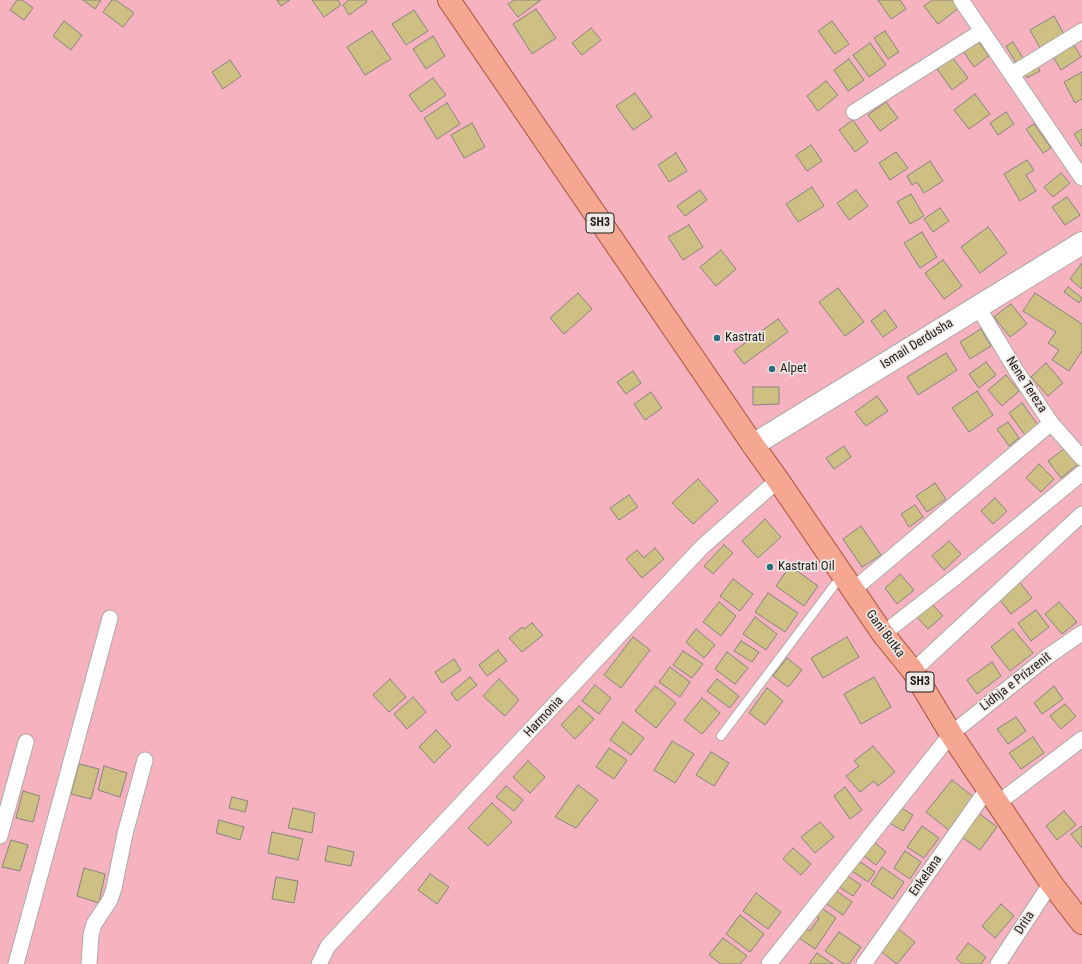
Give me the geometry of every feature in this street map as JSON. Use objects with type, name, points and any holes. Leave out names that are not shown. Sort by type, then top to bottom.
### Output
[{"type":"main road","name":"SH3","points":[[449,0],[753,445]]},
{"type":"main road","name":"Ismail Derdusha","points":[[753,445],[1082,243]]},
{"type":"main road","name":"Gani Butka","points":[[753,445],[883,634],[913,671],[951,734],[1051,883],[1082,923]]},
{"type":"street","points":[[961,0],[1082,178]]},
{"type":"street","points":[[854,112],[982,31]]},
{"type":"street","points":[[1012,74],[1082,31]]},
{"type":"street","name":"Nene Tereza","points":[[978,307],[1017,372],[1051,423],[1082,458]]},
{"type":"street","points":[[848,582],[1051,423]]},
{"type":"street","points":[[883,634],[957,576],[1082,473]]},
{"type":"street","name":"Harmonia","points":[[319,964],[328,946],[702,547],[778,480]]},
{"type":"street","points":[[913,671],[1082,514]]},
{"type":"street","points":[[16,964],[110,618]]},
{"type":"street","name":"Lidhja e Prizrenit","points":[[769,964],[951,734],[1047,657],[1082,633]]},
{"type":"street","name":"Enkelana","points":[[864,964],[993,795],[1082,739]]},
{"type":"street","points":[[0,836],[26,742]]},
{"type":"street","points":[[89,964],[91,935],[94,924],[110,900],[114,888],[125,834],[145,760]]},
{"type":"street","name":"Drita","points":[[998,964],[1051,883]]},
{"type":"lane","points":[[721,736],[848,582]]},
{"type":"shaded area","points":[[0,0],[1082,0],[1082,964],[0,964]]},
{"type":"building","points":[[17,0],[22,0],[33,8],[24,20],[10,10]]},
{"type":"building","points":[[83,0],[101,0],[95,9]]},
{"type":"building","points":[[112,0],[116,0],[134,13],[123,27],[103,12]]},
{"type":"building","points":[[277,0],[290,0],[281,6]]},
{"type":"building","points":[[312,0],[338,0],[341,5],[324,17]]},
{"type":"building","points":[[349,0],[366,0],[367,2],[349,15],[343,5]]},
{"type":"building","points":[[514,0],[541,0],[518,17],[508,4]]},
{"type":"building","points":[[878,0],[900,0],[906,9],[891,19]]},
{"type":"building","points":[[932,0],[953,0],[959,8],[938,24],[924,6]]},
{"type":"building","points":[[536,9],[556,38],[532,54],[513,24]]},
{"type":"building","points":[[414,10],[428,31],[406,45],[392,24]]},
{"type":"building","points":[[1054,16],[1064,34],[1040,48],[1030,30]]},
{"type":"building","points":[[64,21],[82,35],[71,50],[53,36]]},
{"type":"building","points":[[832,21],[849,44],[835,54],[818,31]]},
{"type":"building","points":[[591,28],[601,40],[582,55],[572,43]]},
{"type":"building","points":[[372,31],[391,59],[365,75],[347,47]]},
{"type":"building","points":[[885,31],[899,52],[888,59],[874,38]]},
{"type":"building","points":[[433,36],[445,56],[426,69],[413,49]]},
{"type":"building","points":[[978,41],[989,56],[974,67],[963,51]]},
{"type":"building","points":[[1013,42],[1025,61],[1018,66],[1006,46]]},
{"type":"building","points":[[870,43],[886,65],[869,77],[853,55]]},
{"type":"building","points":[[1074,45],[1081,57],[1061,70],[1053,57]]},
{"type":"building","points":[[952,57],[968,78],[952,90],[937,69]]},
{"type":"building","points":[[849,59],[864,80],[848,91],[834,70]]},
{"type":"building","points":[[230,60],[241,76],[223,89],[212,72]]},
{"type":"building","points":[[1037,65],[1040,71],[1027,78],[1024,72]]},
{"type":"building","points":[[1082,72],[1082,99],[1075,103],[1064,82]]},
{"type":"building","points":[[433,78],[446,95],[421,112],[409,95]]},
{"type":"building","points":[[826,81],[838,95],[818,111],[807,96]]},
{"type":"building","points":[[635,93],[652,117],[633,130],[616,106]]},
{"type":"building","points":[[975,94],[990,114],[969,129],[954,110]]},
{"type":"building","points":[[886,102],[898,118],[880,131],[868,115]]},
{"type":"building","points":[[447,103],[460,124],[437,139],[424,118]]},
{"type":"building","points":[[1006,112],[1014,124],[998,135],[990,123]]},
{"type":"building","points":[[853,120],[868,142],[855,152],[839,130]]},
{"type":"building","points":[[472,123],[485,147],[464,158],[451,135]]},
{"type":"building","points":[[1034,124],[1051,148],[1043,153],[1026,129]]},
{"type":"building","points":[[1082,129],[1082,147],[1074,134]]},
{"type":"building","points":[[811,145],[822,161],[807,171],[796,155]]},
{"type":"building","points":[[896,152],[908,168],[890,180],[879,163]]},
{"type":"building","points":[[676,153],[687,171],[669,182],[658,165]]},
{"type":"building","points":[[1027,160],[1034,170],[1026,175],[1036,191],[1020,201],[1004,174]]},
{"type":"building","points":[[930,161],[943,181],[924,193],[917,182],[912,185],[907,176]]},
{"type":"building","points":[[1061,173],[1070,183],[1053,197],[1044,187]]},
{"type":"building","points":[[812,187],[824,206],[798,222],[786,204]]},
{"type":"building","points":[[700,190],[707,200],[685,216],[677,206]]},
{"type":"building","points":[[856,190],[868,206],[849,220],[837,203]]},
{"type":"building","points":[[911,194],[924,216],[910,224],[897,202]]},
{"type":"building","points":[[1067,197],[1080,215],[1065,225],[1052,207]]},
{"type":"building","points":[[940,208],[949,221],[933,232],[924,219]]},
{"type":"building","points":[[689,225],[703,247],[683,260],[668,237]]},
{"type":"building","points":[[988,227],[1007,253],[980,273],[961,247]]},
{"type":"building","points":[[922,232],[937,257],[920,268],[904,243]]},
{"type":"building","points":[[721,250],[736,269],[716,286],[700,267]]},
{"type":"building","points":[[943,260],[962,286],[944,299],[925,273]]},
{"type":"building","points":[[1082,263],[1082,289],[1070,279]]},
{"type":"building","points":[[1068,287],[1082,298],[1079,303],[1064,292]]},
{"type":"building","points":[[838,288],[864,322],[845,336],[819,302]]},
{"type":"building","points":[[578,293],[592,309],[564,334],[550,318]]},
{"type":"building","points":[[1035,293],[1082,324],[1082,351],[1069,371],[1052,360],[1059,350],[1048,343],[1056,332],[1023,311]]},
{"type":"building","points":[[1011,304],[1027,324],[1010,337],[994,317]]},
{"type":"building","points":[[885,310],[897,327],[883,337],[871,321]]},
{"type":"building","points":[[778,319],[788,332],[744,364],[734,351]]},
{"type":"building","points":[[981,329],[991,346],[970,359],[960,342]]},
{"type":"building","points":[[946,353],[957,370],[918,395],[907,377]]},
{"type":"building","points":[[986,362],[996,375],[979,388],[969,374]]},
{"type":"building","points":[[1046,363],[1063,383],[1048,396],[1031,377]]},
{"type":"building","points":[[633,371],[641,383],[626,394],[617,382]]},
{"type":"building","points":[[1006,375],[1019,391],[1002,406],[988,390]]},
{"type":"building","points":[[753,387],[779,387],[779,404],[753,405]]},
{"type":"building","points":[[977,391],[993,415],[969,432],[952,408]]},
{"type":"building","points":[[651,392],[662,408],[645,420],[634,404]]},
{"type":"building","points":[[877,396],[888,411],[866,426],[855,412]]},
{"type":"building","points":[[1022,403],[1038,425],[1025,435],[1009,413]]},
{"type":"building","points":[[1008,422],[1019,438],[1009,446],[997,429]]},
{"type":"building","points":[[844,446],[851,457],[834,469],[826,458]]},
{"type":"building","points":[[1065,448],[1078,464],[1061,478],[1048,461]]},
{"type":"building","points":[[1039,464],[1054,479],[1041,492],[1026,478]]},
{"type":"building","points":[[698,479],[718,501],[693,524],[672,503]]},
{"type":"building","points":[[935,483],[946,499],[927,512],[916,496]]},
{"type":"building","points":[[629,495],[638,507],[619,520],[610,508]]},
{"type":"building","points":[[995,498],[1007,511],[993,524],[981,511]]},
{"type":"building","points":[[915,505],[923,517],[909,527],[901,514]]},
{"type":"building","points":[[765,519],[781,537],[758,558],[742,541]]},
{"type":"building","points":[[861,526],[881,555],[862,567],[843,539]]},
{"type":"building","points":[[949,541],[961,554],[944,570],[932,556]]},
{"type":"building","points":[[724,545],[733,553],[713,574],[704,566]]},
{"type":"building","points":[[655,548],[664,559],[642,578],[626,559],[637,550],[644,558]]},
{"type":"building","points":[[790,566],[818,586],[804,606],[776,586]]},
{"type":"building","points":[[900,574],[914,590],[897,604],[885,588]]},
{"type":"building","points":[[733,579],[753,594],[740,611],[720,596]]},
{"type":"building","points":[[1017,579],[1032,598],[1011,614],[996,595]]},
{"type":"building","points":[[768,593],[798,613],[785,632],[755,612]]},
{"type":"building","points":[[719,602],[736,616],[721,636],[703,622]]},
{"type":"building","points":[[1059,602],[1077,622],[1062,634],[1045,614]]},
{"type":"building","points":[[931,603],[943,616],[928,629],[916,616]]},
{"type":"building","points":[[1036,610],[1049,627],[1031,641],[1018,623]]},
{"type":"building","points":[[755,617],[777,634],[766,650],[743,634]]},
{"type":"building","points":[[532,623],[543,635],[522,652],[509,638],[522,627],[524,629]]},
{"type":"building","points":[[696,629],[715,645],[704,658],[686,642]]},
{"type":"building","points":[[1013,629],[1033,653],[1010,671],[991,647]]},
{"type":"building","points":[[633,637],[650,650],[621,688],[604,675]]},
{"type":"building","points":[[847,637],[859,657],[823,678],[811,658]]},
{"type":"building","points":[[741,641],[759,652],[752,662],[734,651]]},
{"type":"building","points":[[498,650],[507,661],[487,676],[479,665]]},
{"type":"building","points":[[683,651],[703,664],[692,678],[673,665]]},
{"type":"building","points":[[727,652],[748,668],[735,684],[715,669]]},
{"type":"building","points":[[787,658],[802,670],[788,687],[773,676]]},
{"type":"building","points":[[454,659],[461,670],[442,683],[435,672]]},
{"type":"building","points":[[992,662],[1001,676],[977,694],[967,680]]},
{"type":"building","points":[[670,667],[690,682],[680,697],[659,682]]},
{"type":"building","points":[[470,677],[477,685],[457,701],[451,693]]},
{"type":"building","points":[[874,677],[891,707],[861,724],[844,694]]},
{"type":"building","points":[[390,679],[406,697],[389,712],[373,695]]},
{"type":"building","points":[[499,679],[519,700],[505,716],[483,696]]},
{"type":"building","points":[[717,679],[739,696],[730,708],[707,691]]},
{"type":"building","points":[[595,685],[611,698],[599,714],[582,701]]},
{"type":"building","points":[[655,686],[676,703],[656,728],[635,711]]},
{"type":"building","points":[[1054,686],[1063,699],[1042,714],[1034,703]]},
{"type":"building","points":[[767,688],[783,701],[765,725],[749,713]]},
{"type":"building","points":[[413,697],[426,712],[407,729],[394,714]]},
{"type":"building","points":[[702,698],[720,713],[702,734],[684,720]]},
{"type":"building","points":[[1065,704],[1076,716],[1061,729],[1050,716]]},
{"type":"building","points":[[579,706],[594,719],[575,739],[561,725]]},
{"type":"building","points":[[1016,717],[1026,731],[1008,744],[997,729]]},
{"type":"building","points":[[623,722],[644,738],[631,755],[610,740]]},
{"type":"building","points":[[436,730],[451,746],[434,763],[419,747]]},
{"type":"building","points":[[1033,737],[1044,753],[1021,769],[1009,753]]},
{"type":"building","points":[[672,741],[694,754],[675,783],[654,770]]},
{"type":"building","points":[[873,746],[895,772],[878,786],[874,781],[860,792],[846,776],[859,766],[854,761]]},
{"type":"building","points":[[609,748],[627,760],[614,779],[596,767]]},
{"type":"building","points":[[711,752],[729,763],[714,786],[696,775]]},
{"type":"building","points":[[528,761],[545,777],[530,793],[513,777]]},
{"type":"building","points":[[79,764],[99,769],[91,799],[71,794]]},
{"type":"building","points":[[104,766],[127,773],[120,797],[98,790]]},
{"type":"building","points":[[952,780],[976,799],[950,831],[926,812]]},
{"type":"building","points":[[578,785],[598,800],[576,828],[555,817]]},
{"type":"building","points":[[506,786],[523,800],[514,811],[496,797]]},
{"type":"building","points":[[845,787],[862,810],[850,819],[834,796]]},
{"type":"building","points":[[23,791],[40,796],[33,822],[16,818]]},
{"type":"building","points":[[232,797],[248,801],[245,812],[229,808]]},
{"type":"building","points":[[492,803],[512,822],[488,846],[468,828]]},
{"type":"building","points":[[898,806],[913,815],[903,831],[888,822]]},
{"type":"building","points":[[293,808],[315,813],[312,833],[288,828]]},
{"type":"building","points":[[976,811],[997,827],[980,850],[959,835]]},
{"type":"building","points":[[1064,811],[1076,825],[1057,840],[1046,826]]},
{"type":"building","points":[[219,820],[244,827],[240,840],[216,833]]},
{"type":"building","points":[[820,822],[834,837],[815,853],[801,837]]},
{"type":"building","points":[[922,826],[939,838],[924,858],[907,847]]},
{"type":"building","points":[[1082,826],[1082,848],[1071,834]]},
{"type":"building","points":[[272,832],[303,839],[298,860],[268,853]]},
{"type":"building","points":[[11,840],[28,845],[20,871],[2,867]]},
{"type":"building","points":[[874,842],[886,852],[876,865],[863,855]]},
{"type":"building","points":[[328,846],[354,852],[351,866],[325,861]]},
{"type":"building","points":[[793,848],[811,864],[801,875],[783,859]]},
{"type":"building","points":[[905,851],[921,862],[910,879],[894,868]]},
{"type":"building","points":[[856,859],[875,872],[868,882],[849,869]]},
{"type":"building","points":[[882,867],[904,882],[893,899],[871,884]]},
{"type":"building","points":[[84,868],[105,874],[99,903],[77,896]]},
{"type":"building","points":[[430,874],[449,887],[437,904],[418,890]]},
{"type":"building","points":[[846,875],[861,885],[853,896],[838,886]]},
{"type":"building","points":[[276,877],[298,881],[294,903],[272,899]]},
{"type":"building","points":[[832,888],[852,902],[843,915],[823,901]]},
{"type":"building","points":[[756,893],[781,912],[768,929],[743,911]]},
{"type":"building","points":[[1001,904],[1014,916],[995,938],[982,926]]},
{"type":"building","points":[[817,905],[836,918],[815,949],[796,936],[803,926],[810,931],[819,918],[812,913]]},
{"type":"building","points":[[740,915],[764,934],[750,952],[726,934]]},
{"type":"building","points":[[897,928],[915,942],[897,964],[879,950]]},
{"type":"building","points":[[839,932],[861,947],[849,964],[844,964],[825,951]]},
{"type":"building","points":[[723,938],[747,956],[740,964],[721,964],[709,955]]},
{"type":"building","points":[[968,943],[986,957],[981,964],[963,964],[956,959]]},
{"type":"building","points":[[817,953],[833,964],[809,964]]},
{"type":"place","name":"Kastrati","points":[[717,338]]},
{"type":"place","name":"Alpet","points":[[772,369]]},
{"type":"place","name":"Kastrati Oil","points":[[770,567]]}]
